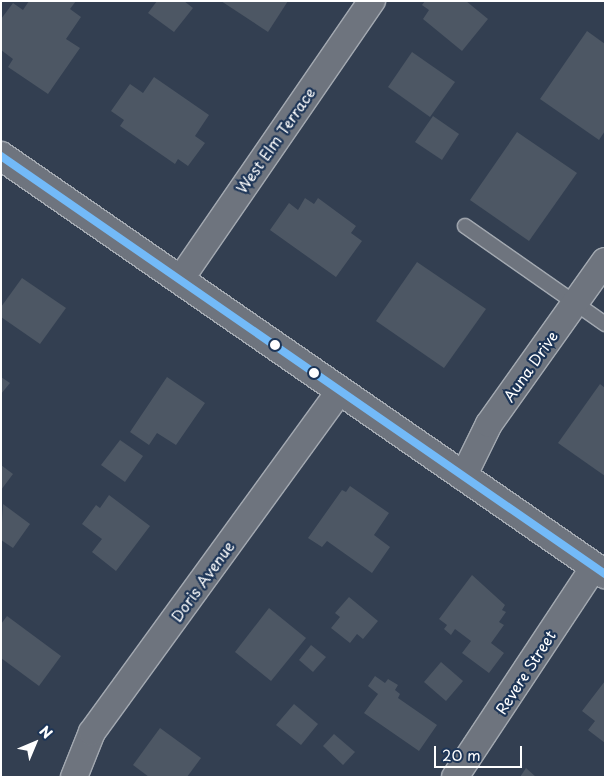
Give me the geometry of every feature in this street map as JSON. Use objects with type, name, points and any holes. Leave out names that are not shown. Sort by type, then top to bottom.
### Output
[{"type":"street","name":"West Elm Terrace","points":[[180,280],[372,1]]},
{"type":"street","points":[[3,161],[180,280],[599,571]]},
{"type":"street","name":"Auna Drive","points":[[463,477],[488,424],[605,261]]},
{"type":"street","name":"Doris Avenue","points":[[74,777],[92,732],[340,391]]},
{"type":"street","name":"Revere Street","points":[[455,777],[599,571]]},
{"type":"lane","points":[[465,226],[605,324]]},
{"type":"building","points":[[29,1],[76,1],[70,9],[81,17],[66,39],[80,48],[48,94],[8,67],[13,59],[1,50],[1,19],[13,3],[23,10]]},
{"type":"building","points":[[157,1],[184,1],[193,8],[174,32],[148,13]]},
{"type":"building","points":[[221,1],[288,1],[268,32]]},
{"type":"building","points":[[425,1],[466,1],[488,19],[462,51],[423,19],[429,10],[422,5]]},
{"type":"building","points":[[587,31],[605,44],[605,131],[599,140],[540,99]]},
{"type":"building","points":[[412,52],[455,82],[430,117],[388,87]]},
{"type":"building","points":[[154,77],[209,115],[195,136],[205,143],[188,166],[178,159],[175,164],[120,126],[124,120],[111,111],[130,84],[143,93]]},
{"type":"building","points":[[433,116],[459,134],[442,160],[415,142]]},
{"type":"building","points":[[517,132],[577,173],[529,241],[470,200]]},
{"type":"building","points":[[305,198],[314,204],[318,198],[356,226],[351,233],[362,241],[336,277],[270,230],[289,203],[298,210]]},
{"type":"building","points":[[417,262],[486,309],[444,368],[376,321]]},
{"type":"building","points":[[22,278],[66,308],[40,344],[1,317],[1,307]]},
{"type":"building","points":[[1,377],[10,383],[1,394]]},
{"type":"building","points":[[167,377],[205,403],[176,445],[157,433],[149,445],[130,432]]},
{"type":"building","points":[[600,384],[605,388],[605,476],[558,443]]},
{"type":"building","points":[[120,440],[143,456],[125,482],[101,465]]},
{"type":"building","points":[[1,465],[13,474],[1,490]]},
{"type":"building","points":[[350,486],[389,513],[374,535],[390,547],[372,573],[327,541],[322,547],[308,538],[342,490],[346,492]]},
{"type":"building","points":[[109,495],[150,526],[116,571],[92,552],[102,539],[82,524],[96,505],[100,508]]},
{"type":"building","points":[[3,504],[30,524],[13,548],[1,540]]},
{"type":"building","points":[[472,575],[505,605],[502,610],[506,612],[499,622],[504,625],[491,643],[504,653],[489,673],[462,653],[471,641],[455,629],[451,635],[444,629],[447,625],[439,619]]},
{"type":"building","points":[[349,597],[378,621],[363,639],[357,634],[350,643],[331,628],[340,617],[335,613]]},
{"type":"building","points":[[269,608],[306,638],[271,681],[235,652]]},
{"type":"building","points":[[7,616],[61,656],[39,686],[1,658],[1,624]]},
{"type":"building","points":[[311,645],[326,657],[313,672],[299,660]]},
{"type":"building","points":[[441,662],[463,681],[446,701],[424,682]]},
{"type":"building","points":[[375,676],[385,683],[388,679],[398,685],[395,690],[400,694],[398,698],[437,725],[419,751],[364,713],[378,694],[368,686]]},
{"type":"building","points":[[605,681],[605,743],[588,730],[595,721],[582,711]]},
{"type":"building","points":[[294,704],[318,724],[301,745],[276,725]]},
{"type":"building","points":[[160,728],[201,758],[187,777],[149,777],[133,765]]},
{"type":"building","points":[[334,734],[355,752],[343,765],[323,746]]},
{"type":"building","points":[[526,768],[536,777],[520,777]]},
{"type":"transit line","points":[[1,156],[605,574]]}]
